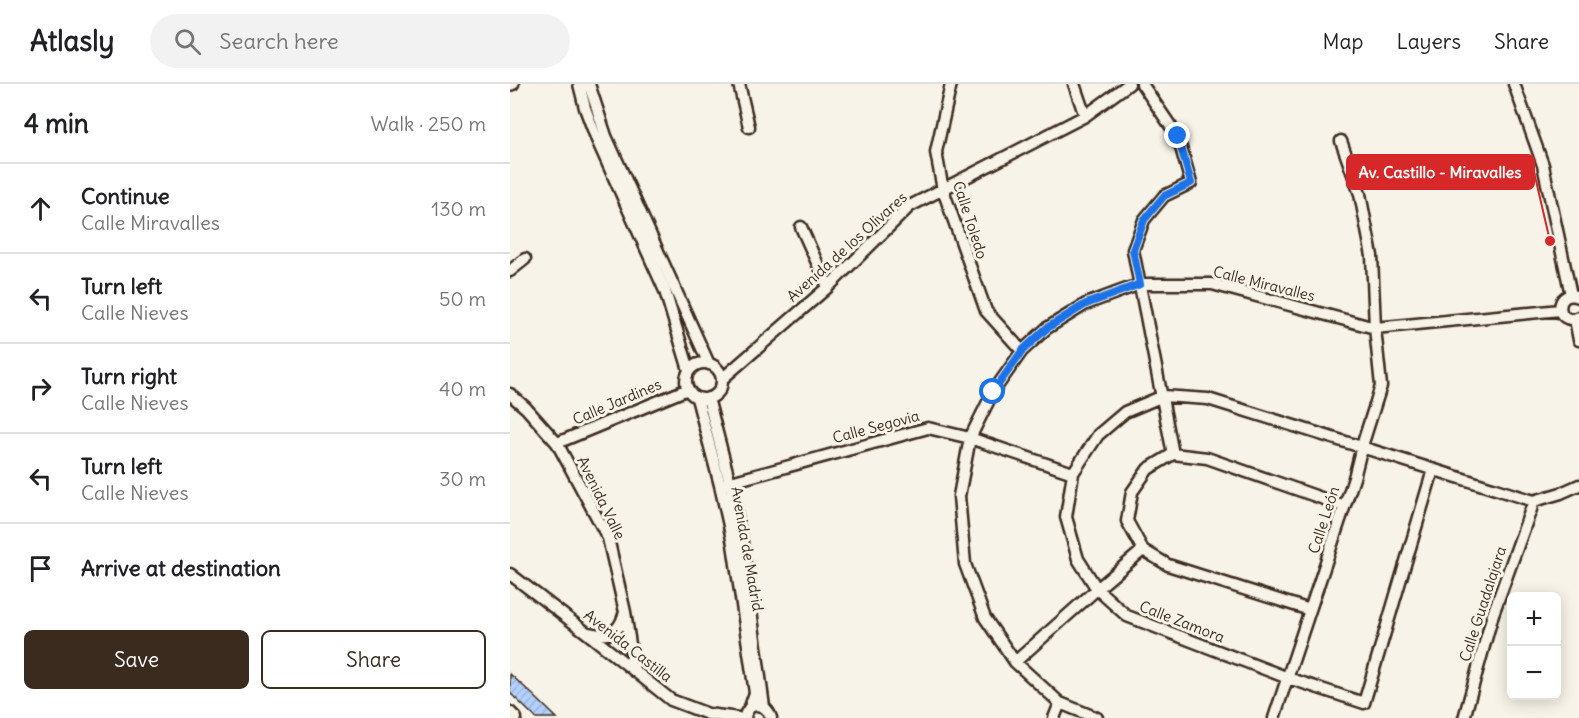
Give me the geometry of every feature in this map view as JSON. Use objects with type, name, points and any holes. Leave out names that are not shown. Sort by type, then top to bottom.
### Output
[{"type":"street","points":[[579,84],[597,140],[665,291],[689,370],[686,379],[687,389],[692,395],[703,398],[717,394],[722,379],[715,367],[709,364],[698,364],[689,370]]},
{"type":"street","points":[[589,84],[606,136],[709,364]]},
{"type":"street","points":[[739,84],[749,127]]},
{"type":"street","name":"Calle Toledo","points":[[951,84],[936,152],[943,190],[986,311],[1022,351]]},
{"type":"street","points":[[1074,84],[1084,116]]},
{"type":"street","name":"Avenida de los Olivares","points":[[722,379],[828,286],[910,206],[1084,116],[1129,84]]},
{"type":"street","points":[[1142,84],[1178,136],[1191,183],[1164,196],[1144,220],[1133,250],[1173,454]]},
{"type":"street","points":[[1514,84],[1543,165],[1575,296],[1563,298],[1560,310],[1567,319],[1577,318],[1579,340]]},
{"type":"street","name":"Calle León","points":[[1274,718],[1354,478],[1381,386],[1375,328],[1372,256],[1360,194],[1341,141]]},
{"type":"street","points":[[801,227],[828,286]]},
{"type":"street","points":[[510,271],[525,259]]},
{"type":"street","name":"Calle Miravalles","points":[[1097,718],[1060,703],[1016,662],[985,618],[965,564],[959,496],[969,438],[993,392],[1022,351],[1047,328],[1086,304],[1140,284],[1212,285],[1375,328],[1560,310]]},
{"type":"street","name":"Calle Jardines","points":[[557,443],[687,389]]},
{"type":"street","name":"Avenida Valle","points":[[510,394],[526,408],[557,443],[608,538],[625,612],[634,670]]},
{"type":"street","name":"Calle Zamora","points":[[1433,470],[1364,703],[1288,678],[1127,616],[1097,588],[1078,559],[1066,516],[1073,472],[1098,435],[1125,412],[1163,396],[1208,399],[1534,501]]},
{"type":"street","name":"Avenida de Madrid","points":[[703,398],[742,543],[764,707]]},
{"type":"street","name":"Calle Segovia","points":[[725,484],[928,428],[969,438],[1073,472]]},
{"type":"street","points":[[1310,610],[1168,565],[1143,550],[1127,521],[1132,492],[1148,469],[1173,454],[1207,458],[1344,507]]},
{"type":"street","name":"Avenida de Madrid","points":[[725,484],[755,693],[745,718]]},
{"type":"street","points":[[1534,501],[1579,485]]},
{"type":"street","name":"Calle Guadalajara","points":[[1464,718],[1493,614],[1534,501]]},
{"type":"street","points":[[1016,662],[1097,588],[1143,550]]},
{"type":"street","name":"Avenida Castilla","points":[[510,574],[671,700],[708,714],[738,718]]},
{"type":"street","points":[[587,633],[600,635],[612,633],[621,625],[625,612]]},
{"type":"street","points":[[1054,718],[1060,703]]},
{"type":"street","points":[[750,707],[759,705],[764,707],[769,711],[771,718]]},
{"type":"street","points":[[510,712],[516,718]]},
{"type":"building","points":[[510,674],[557,718],[536,718],[510,693]]},
{"type":"place","name":"Av. Castillo - Miravalles","points":[[1550,241]]},
{"type":"route","points":[[993,392],[1022,351],[1047,328],[1086,304],[1140,284],[1133,250],[1144,220],[1164,196],[1191,183],[1178,136]]}]
